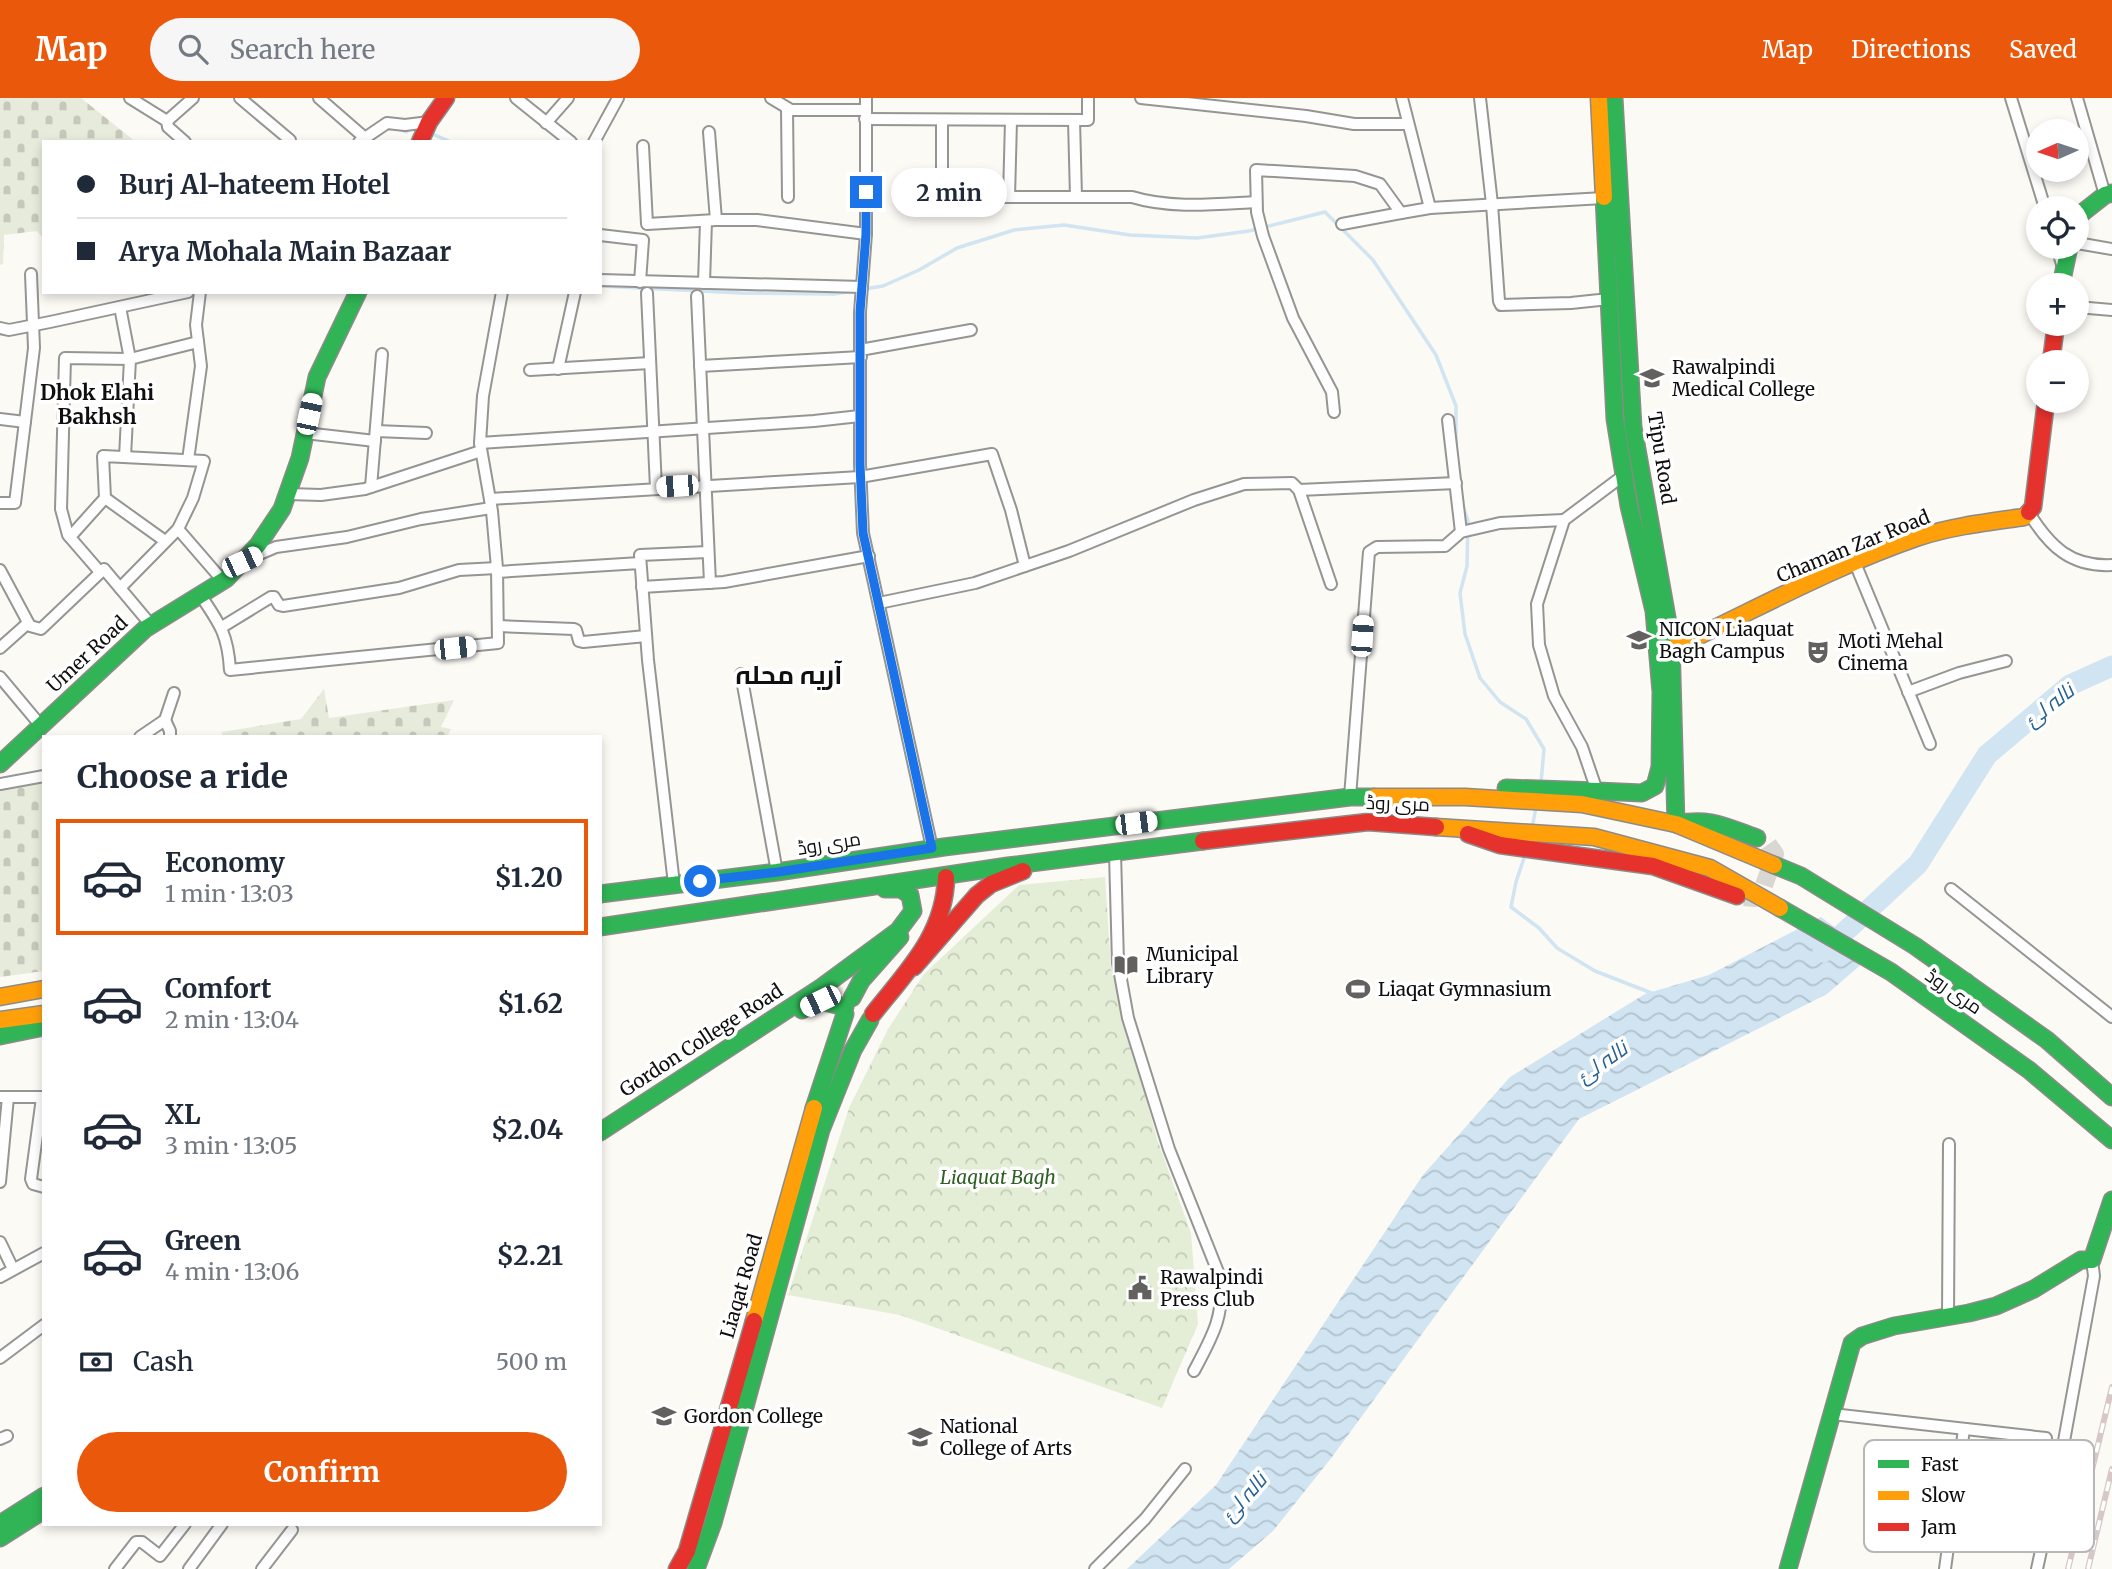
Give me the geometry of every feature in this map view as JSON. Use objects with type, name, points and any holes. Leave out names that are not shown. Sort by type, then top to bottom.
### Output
[{"type":"main road","points":[[424,134],[446,98]]},
{"type":"main road","points":[[1558,797],[1597,791],[1642,793],[1655,786],[1660,767],[1661,692],[1654,611],[1629,506],[1615,419],[1600,98]]},
{"type":"main road","name":"Tipu Road","points":[[1614,98],[1633,427],[1671,649],[1676,824]]},
{"type":"main road","points":[[2089,209],[2108,194]]},
{"type":"main road","points":[[2062,273],[2066,259]]},
{"type":"main road","name":"Umer Road","points":[[0,764],[151,625],[223,581],[258,545],[282,509],[288,494],[300,458],[317,377],[357,294]]},
{"type":"main road","points":[[2029,513],[2033,507],[2045,413]]},
{"type":"main road","name":"Chaman Zar Road","points":[[1671,649],[1855,563],[1920,537],[1954,528],[2024,517],[2029,513]]},
{"type":"main road","name":"مری روڈ","points":[[602,894],[778,872],[932,848],[1350,797],[1465,797],[1506,794],[1558,797],[1676,824],[1813,883],[1915,946],[1966,982],[2047,1040],[2112,1097]]},
{"type":"main road","points":[[1676,824],[1697,820],[1711,822],[1757,838]]},
{"type":"main road","name":"مری روڈ","points":[[602,927],[1042,862],[1368,822],[1441,825],[1500,838],[1551,834],[1594,837],[1710,868],[1891,972],[2029,1070],[2112,1140]]},
{"type":"main road","points":[[1500,838],[1547,852],[1653,866],[1737,896]]},
{"type":"main road","points":[[914,967],[976,895],[991,884],[1042,862]]},
{"type":"main road","name":"Liaqat Road","points":[[696,1569],[713,1523],[821,1130],[853,1050],[872,1017],[914,967],[936,926],[946,877]]},
{"type":"main road","points":[[835,892],[901,888],[910,895],[914,911]]},
{"type":"main road","name":"Liaqat Road","points":[[677,1569],[687,1551],[713,1469],[822,1081],[848,1005],[861,981],[896,944],[914,911]]},
{"type":"main road","name":"Gordon College Road","points":[[602,1131],[822,987],[898,931],[914,911]]},
{"type":"main road","points":[[1948,1012],[1966,982]]},
{"type":"main road","points":[[0,988],[13,986],[42,989]]},
{"type":"main road","points":[[822,987],[839,988],[848,1005],[848,1020],[859,1025],[872,1017],[870,1001],[865,997],[848,1005]]},
{"type":"main road","points":[[0,997],[42,989]]},
{"type":"main road","name":"Gordon College Road","points":[[602,1143],[804,1008],[820,1001],[848,1005]]},
{"type":"main road","points":[[0,1020],[42,1014]]},
{"type":"main road","points":[[0,1036],[42,1027]]},
{"type":"main road","points":[[1788,1569],[1852,1343],[1859,1336],[1894,1326],[1948,1318],[2016,1298],[2081,1260],[2092,1260],[2112,1200]]},
{"type":"main road","points":[[0,1524],[42,1497]]},
{"type":"main road","points":[[0,1538],[42,1511]]},
{"type":"street","points":[[130,98],[151,103],[167,121],[168,127],[183,140]]},
{"type":"street","points":[[167,121],[193,98]]},
{"type":"street","points":[[240,98],[290,140]]},
{"type":"street","points":[[319,98],[362,140],[387,123],[405,125],[424,134]]},
{"type":"street","points":[[516,98],[568,140]]},
{"type":"street","points":[[546,123],[568,98]]},
{"type":"street","points":[[595,140],[618,98]]},
{"type":"street","points":[[771,98],[787,109],[942,120],[1011,121],[1088,120],[1088,98]]},
{"type":"street","points":[[866,98],[866,234],[860,312],[860,477],[863,533],[932,848]]},
{"type":"street","points":[[1141,98],[1306,116],[1354,124],[1408,124]]},
{"type":"street","points":[[1402,98],[1430,208]]},
{"type":"street","points":[[1480,98],[1499,301],[1502,305],[1609,299]]},
{"type":"street","points":[[2011,98],[2041,196]]},
{"type":"street","points":[[2077,98],[2108,194]]},
{"type":"street","points":[[787,109],[788,197]]},
{"type":"street","points":[[942,120],[942,197],[1132,197],[1189,204],[1256,202]]},
{"type":"street","points":[[1074,120],[1076,197]]},
{"type":"street","points":[[1009,197],[1011,121]]},
{"type":"street","points":[[704,283],[710,220],[709,132]]},
{"type":"street","points":[[643,146],[647,224],[757,220],[866,234]]},
{"type":"street","points":[[1334,412],[1332,392],[1293,318],[1263,236],[1256,202],[1256,170],[1355,176],[1380,184],[1401,213]]},
{"type":"street","points":[[1342,224],[1430,208],[1604,198]]},
{"type":"street","points":[[602,235],[643,240],[640,282]]},
{"type":"street","points":[[2089,245],[2112,249]]},
{"type":"street","points":[[2060,259],[2063,268]]},
{"type":"street","points":[[0,503],[15,503],[34,348],[31,274]]},
{"type":"street","points":[[602,280],[862,287]]},
{"type":"street","points":[[646,293],[656,488]]},
{"type":"street","points":[[0,328],[9,330],[179,294]]},
{"type":"street","points":[[188,460],[201,366],[196,325],[200,294]]},
{"type":"street","points":[[201,596],[222,628],[229,648],[230,670],[498,643],[497,570],[481,447],[483,396],[502,294]]},
{"type":"street","points":[[558,369],[575,294]]},
{"type":"street","points":[[697,296],[710,583]]},
{"type":"street","points":[[120,307],[130,359],[125,457]]},
{"type":"street","points":[[2089,308],[2112,310]]},
{"type":"street","points":[[700,366],[861,354],[971,330]]},
{"type":"street","points":[[100,572],[70,537],[61,509],[65,358],[130,359],[198,342]]},
{"type":"street","points":[[371,487],[382,354]]},
{"type":"street","points":[[530,370],[650,363]]},
{"type":"street","points":[[288,494],[321,495],[371,487],[481,447],[860,416]]},
{"type":"street","points":[[0,419],[25,422]]},
{"type":"street","points":[[1448,419],[1461,532]]},
{"type":"street","points":[[305,433],[375,436],[426,433]]},
{"type":"street","points":[[242,562],[275,547],[347,537],[490,503],[656,488],[860,477],[992,454],[1011,510],[1025,566]]},
{"type":"street","points":[[70,537],[105,498],[103,456],[204,461],[193,498],[178,528],[120,587]]},
{"type":"street","points":[[1350,797],[1369,552],[1377,547],[1445,546],[1461,532],[1500,523],[1564,520],[1624,475]]},
{"type":"street","points":[[879,603],[975,583],[1194,500],[1244,484],[1292,483],[1299,490],[1331,584]]},
{"type":"street","points":[[1299,490],[1456,483]]},
{"type":"street","points":[[105,498],[166,541]]},
{"type":"street","points":[[2029,513],[2042,535],[2071,557],[2095,566],[2112,565]]},
{"type":"street","points":[[1564,520],[1537,604],[1539,645],[1554,696],[1582,747],[1597,791]]},
{"type":"street","points":[[178,528],[223,581]]},
{"type":"street","points":[[674,884],[646,636],[640,555],[708,552]]},
{"type":"street","points":[[642,587],[710,583],[869,556]]},
{"type":"street","points":[[222,628],[271,597],[274,597],[279,605],[295,604],[399,588],[459,570],[640,563],[640,566]]},
{"type":"street","points":[[1855,563],[1930,744]]},
{"type":"street","points":[[0,570],[30,626],[41,629],[104,569],[151,625]]},
{"type":"street","points":[[0,648],[28,623]]},
{"type":"street","points":[[498,626],[573,629],[576,630],[579,641],[583,642],[646,636]]},
{"type":"street","points":[[1908,692],[1959,673],[2006,661]]},
{"type":"street","points":[[741,674],[778,872]]},
{"type":"street","points":[[0,677],[41,726]]},
{"type":"street","points":[[142,735],[165,720],[174,693]]},
{"type":"street","points":[[165,720],[170,735]]},
{"type":"street","points":[[0,784],[42,776]]},
{"type":"street","points":[[1115,853],[1118,962],[1128,1018],[1169,1149],[1220,1277],[1220,1315],[1213,1336],[1194,1371]]},
{"type":"street","points":[[1951,889],[2112,1017]]},
{"type":"street","points":[[0,1182],[4,1097],[42,1097]]},
{"type":"street","points":[[42,1104],[31,1179],[33,1184],[42,1186]]},
{"type":"street","points":[[1948,1318],[1949,1143]]},
{"type":"street","points":[[0,1242],[13,1269]]},
{"type":"street","points":[[0,1277],[42,1254]]},
{"type":"street","points":[[2064,1440],[2094,1276],[2092,1260]]},
{"type":"street","points":[[0,1358],[42,1326]]},
{"type":"street","points":[[1832,1414],[2046,1438]]},
{"type":"street","points":[[1963,1440],[1964,1429]]},
{"type":"street","points":[[1095,1569],[1145,1519],[1185,1469]]},
{"type":"street","points":[[115,1569],[136,1542],[142,1542],[158,1556],[161,1555],[183,1526]]},
{"type":"street","points":[[189,1569],[221,1526]]},
{"type":"street","points":[[262,1569],[292,1530]]},
{"type":"green space","points":[[0,98],[81,98],[134,140],[42,140],[42,237],[37,231],[4,235],[3,264],[0,265]]},
{"type":"green space","points":[[324,689],[329,718],[454,700],[441,727],[451,729],[448,735],[222,735],[222,732],[301,719]]},
{"type":"green space","points":[[42,776],[42,971],[0,977],[0,784]]},
{"type":"green space","name":"Liaquat Bagh","points":[[1105,877],[1111,968],[1157,1139],[1191,1233],[1198,1324],[1162,1408],[900,1315],[788,1295],[849,1108],[888,1029],[924,974],[1019,885]]},
{"type":"water","points":[[1821,917],[1872,955],[1827,994],[1579,1119],[1332,1457],[1273,1531],[1229,1569],[1127,1569],[1216,1485],[1423,1175],[1510,1077],[1645,994],[1709,975]]},
{"type":"waterway","points":[[397,128],[406,132],[412,128]]},
{"type":"waterway","points":[[428,132],[446,140]]},
{"type":"waterway","points":[[864,289],[883,286],[919,270],[957,248],[1014,230],[1064,225],[1130,235],[1197,238],[1249,231],[1325,212],[1373,260],[1436,355],[1456,406],[1456,448]]},
{"type":"waterway","points":[[602,286],[741,293],[834,294],[853,291]]},
{"type":"waterway","points":[[1462,503],[1468,521],[1467,566],[1460,593],[1465,634],[1480,678],[1500,702],[1526,719],[1544,749],[1541,783]]},
{"type":"waterway","name":"نالہ لئ","points":[[1823,952],[1918,864],[1987,755],[2070,685],[2112,666]]},
{"type":"waterway","points":[[1532,828],[1536,808]]},
{"type":"waterway","points":[[1525,855],[1511,907],[1539,928],[1557,948],[1595,971],[1654,994]]},
{"type":"tunnel","points":[[1744,897],[1755,898],[1762,891],[1775,854],[1768,844],[1757,838]]},
{"type":"railway","points":[[2094,1461],[2112,1387]]},
{"type":"railway","points":[[2094,1544],[2112,1469]]},
{"type":"railway","points":[[2068,1569],[2072,1552]]},
{"type":"railway","points":[[2088,1569],[2092,1552]]},
{"type":"traffic: fast","points":[[1614,98],[1633,427],[1671,640],[1676,824]]},
{"type":"traffic: fast","points":[[2089,208],[2112,193]]},
{"type":"traffic: fast","points":[[1597,791],[1642,793],[1655,786],[1660,767],[1661,692],[1654,611],[1629,506],[1615,419],[1604,197]]},
{"type":"traffic: fast","points":[[2064,273],[2066,259]]},
{"type":"traffic: fast","points":[[0,764],[145,629],[226,579],[258,545],[282,509],[300,458],[317,377],[357,294]]},
{"type":"traffic: fast","points":[[1506,788],[1597,791]]},
{"type":"traffic: fast","points":[[602,894],[777,872],[944,847],[1350,797],[1374,797]]},
{"type":"traffic: fast","points":[[1676,824],[1709,822],[1757,838]]},
{"type":"traffic: fast","points":[[602,927],[1008,866],[1203,841]]},
{"type":"traffic: fast","points":[[1774,865],[1801,876],[1915,946],[2047,1040],[2112,1097]]},
{"type":"traffic: fast","points":[[602,1131],[822,987],[898,931],[913,911],[910,895],[901,889],[885,889]]},
{"type":"traffic: fast","points":[[1780,908],[1891,972],[2029,1070],[2112,1140]]},
{"type":"traffic: fast","points":[[852,998],[861,981],[900,937]]},
{"type":"traffic: fast","points":[[1948,1012],[1966,982]]},
{"type":"traffic: fast","points":[[802,1010],[820,1001],[845,1007]]},
{"type":"traffic: fast","points":[[814,1108],[845,1014]]},
{"type":"traffic: fast","points":[[696,1569],[713,1523],[821,1130],[853,1050],[870,1020]]},
{"type":"traffic: fast","points":[[0,1036],[42,1027]]},
{"type":"traffic: fast","points":[[1788,1569],[1852,1343],[1862,1336],[1894,1326],[1996,1306],[2034,1289],[2081,1260],[2092,1260],[2112,1200]]},
{"type":"traffic: fast","points":[[0,1524],[42,1497]]},
{"type":"traffic: fast","points":[[0,1538],[42,1511]]},
{"type":"traffic: slow","points":[[1599,98],[1604,197]]},
{"type":"traffic: slow","points":[[1671,649],[1825,575],[1887,549],[1932,533],[2024,517],[2029,512]]},
{"type":"traffic: slow","points":[[1374,797],[1465,797],[1582,804],[1676,824],[1774,865]]},
{"type":"traffic: slow","points":[[1436,827],[1594,837],[1710,868],[1780,908]]},
{"type":"traffic: slow","points":[[0,997],[42,989]]},
{"type":"traffic: slow","points":[[0,1020],[42,1014]]},
{"type":"traffic: slow","points":[[754,1321],[814,1108]]},
{"type":"traffic: jam","points":[[421,140],[429,122],[446,98]]},
{"type":"traffic: jam","points":[[2053,350],[2054,336]]},
{"type":"traffic: jam","points":[[2029,512],[2033,507],[2045,413]]},
{"type":"traffic: jam","points":[[1203,841],[1368,822],[1436,827]]},
{"type":"traffic: jam","points":[[1468,834],[1500,845],[1653,866],[1737,896]]},
{"type":"traffic: jam","points":[[914,967],[977,895],[991,884],[1023,871]]},
{"type":"traffic: jam","points":[[873,1014],[922,952],[939,917],[946,877]]},
{"type":"traffic: jam","points":[[677,1569],[687,1551],[754,1321]]},
{"type":"place","name":"Rawalpindi Medical College","points":[[1652,378]]},
{"type":"place","name":"NICON Liaquat Bagh Campus","points":[[1639,640]]},
{"type":"place","name":"Moti Mehal Cinema","points":[[1818,652]]},
{"type":"place","name":"Municipal Library","points":[[1126,965]]},
{"type":"place","name":"Liaqat Gymnasium","points":[[1358,989]]},
{"type":"place","name":"Rawalpindi Press Club","points":[[1140,1288]]},
{"type":"place","name":"Gordon College","points":[[664,1416]]},
{"type":"place","name":"National College of Arts","points":[[920,1437]]},
{"type":"district","name":"Dhok Elahi Bakhsh","points":[[97,404]]},
{"type":"district","name":"آریہ محلہ","points":[[789,674]]},
{"type":"route","points":[[700,881],[932,848],[863,533],[860,312],[866,192]]}]
